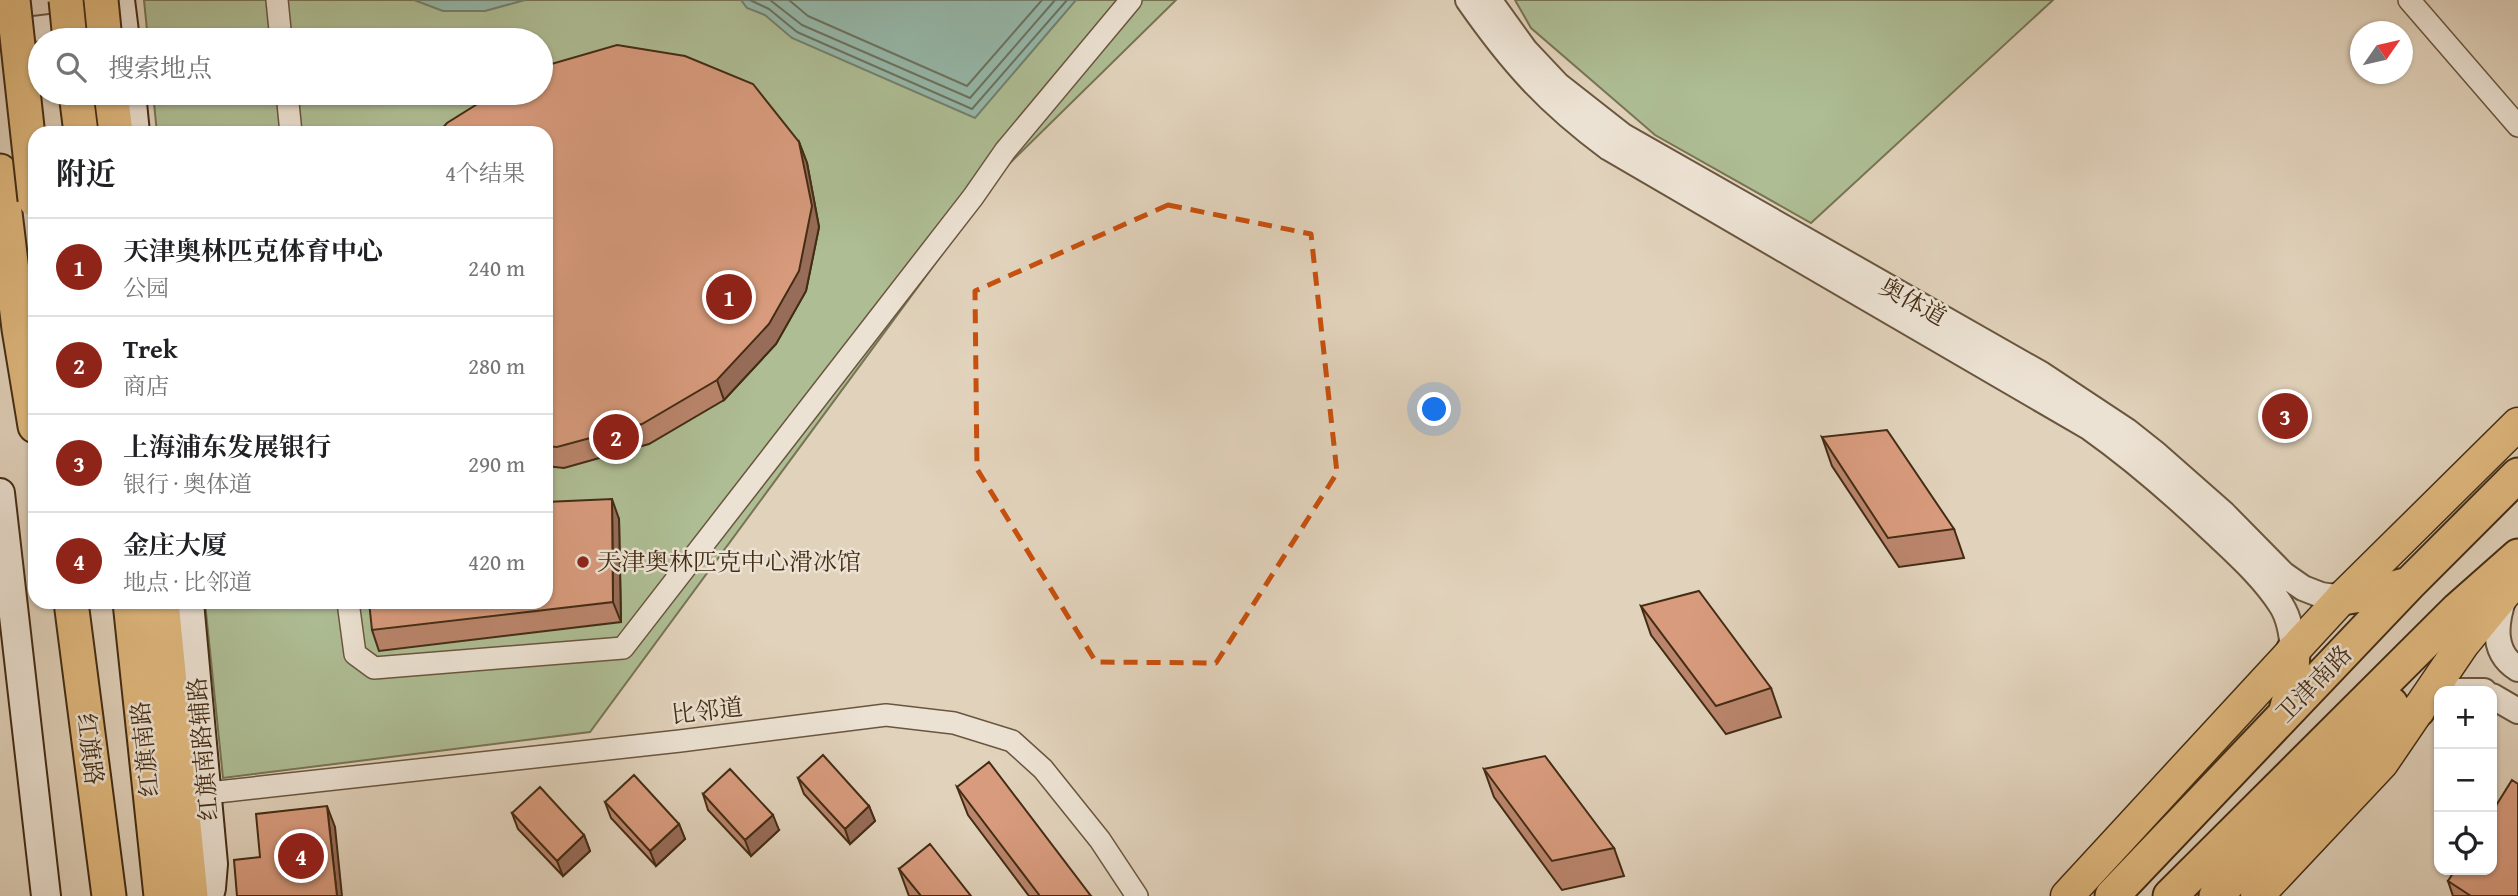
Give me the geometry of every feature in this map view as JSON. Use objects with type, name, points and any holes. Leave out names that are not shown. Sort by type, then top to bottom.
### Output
[{"type":"highway","points":[[13,0],[28,136]]},
{"type":"highway","points":[[66,0],[69,28]]},
{"type":"highway","points":[[78,105],[80,126]]},
{"type":"highway","points":[[112,105],[115,126]]},
{"type":"highway","points":[[0,171],[28,384]]},
{"type":"highway","name":"卫津南路","points":[[2112,896],[2409,584],[2518,475]]},
{"type":"highway","name":"卫津南路","points":[[2170,896],[2458,609],[2518,555]]},
{"type":"highway","points":[[2342,598],[2409,584]]},
{"type":"highway","points":[[2216,896],[2320,788],[2401,693],[2506,594]]},
{"type":"highway","name":"红旗路","points":[[72,609],[109,896]]},
{"type":"highway","name":"红旗南路","points":[[131,609],[161,896]]},
{"type":"highway","points":[[163,609],[191,896]]},
{"type":"highway","points":[[2284,715],[2291,692],[2293,651]]},
{"type":"highway","points":[[2320,788],[2429,704]]},
{"type":"main road","points":[[132,105],[134,126]]},
{"type":"main road","points":[[2067,896],[2342,598],[2518,424]]},
{"type":"main road","points":[[0,493],[46,896]]},
{"type":"main road","points":[[2257,896],[2382,763],[2429,704],[2506,594]]},
{"type":"main road","name":"红旗南路辅路","points":[[190,609],[213,863],[209,896]]},
{"type":"street","points":[[277,0],[280,28]]},
{"type":"street","points":[[349,609],[355,653],[374,668],[623,648],[973,197],[1005,150],[1131,0]]},
{"type":"street","points":[[1468,0],[1516,66],[1533,84],[1556,107],[1609,148],[2090,428],[2131,457],[2225,542],[2267,586],[2282,607],[2292,630],[2293,651]]},
{"type":"street","name":"奥体道","points":[[1489,0],[1525,50],[1558,85],[1623,136],[2041,374],[2127,431],[2156,454],[2283,573],[2303,588],[2342,598]]},
{"type":"street","points":[[2409,0],[2518,126]]},
{"type":"street","points":[[44,28],[115,20]]},
{"type":"street","points":[[0,33],[28,30]]},
{"type":"street","points":[[288,105],[290,126]]},
{"type":"street","points":[[2506,594],[2496,633],[2500,649],[2518,669]]},
{"type":"street","points":[[2497,699],[2518,711]]},
{"type":"street","name":"比邻道","points":[[208,793],[680,741],[886,715],[954,723],[1012,741],[1043,769],[1100,840],[1137,896]]},
{"type":"highlighted area","points":[[1168,205],[1311,234],[1337,473],[1216,663],[1096,662],[977,469],[975,291]]},
{"type":"shaded area","points":[[144,0],[1176,0],[1007,166],[590,732],[223,778],[206,609],[553,609],[553,126],[156,126],[154,105],[553,105],[553,28],[147,28]]},
{"type":"shaded area","points":[[1515,0],[2053,0],[1811,223],[1655,135],[1531,28]]},
{"type":"water","points":[[414,0],[525,0],[485,11],[443,11]]},
{"type":"water","points":[[741,0],[1076,0],[975,118],[792,38],[765,15],[747,8]]},
{"type":"building","points":[[617,45],[685,56],[753,84],[799,142],[812,206],[799,271],[769,324],[717,380],[642,424],[557,447],[553,447],[553,126],[444,126],[476,105],[553,105],[553,64]]},
{"type":"building","points":[[1887,430],[1954,529],[1888,538],[1822,437]]},
{"type":"building","points":[[612,499],[613,602],[553,609],[553,502]]},
{"type":"building","points":[[1699,591],[1771,688],[1716,706],[1641,606]]},
{"type":"building","points":[[370,609],[553,609],[372,630]]},
{"type":"building","points":[[823,755],[869,806],[845,829],[798,778]]},
{"type":"building","points":[[1545,756],[1614,848],[1552,861],[1484,769]]},
{"type":"building","points":[[989,762],[1091,896],[1040,896],[957,787]]},
{"type":"building","points":[[730,769],[773,815],[745,840],[703,794]]},
{"type":"building","points":[[634,775],[679,824],[650,851],[605,802]]},
{"type":"building","points":[[2512,780],[2518,784],[2518,896],[2471,896],[2448,881],[2452,875],[2497,875],[2497,804]]},
{"type":"building","points":[[540,787],[584,835],[557,861],[512,813]]},
{"type":"building","points":[[327,806],[337,896],[237,896],[234,860],[260,857],[256,814]]},
{"type":"building","points":[[930,844],[971,896],[921,896],[899,869]]},
{"type":"place","name":"天津奥林匹克体育中心","points":[[729,297]]},
{"type":"place","name":"上海浦东发展银行","points":[[2285,416]]},
{"type":"place","name":"Trek","points":[[616,437]]},
{"type":"place","name":"天津奥林匹克中心滑冰馆","points":[[583,562]]},
{"type":"place","name":"金庄大厦","points":[[301,856]]}]
